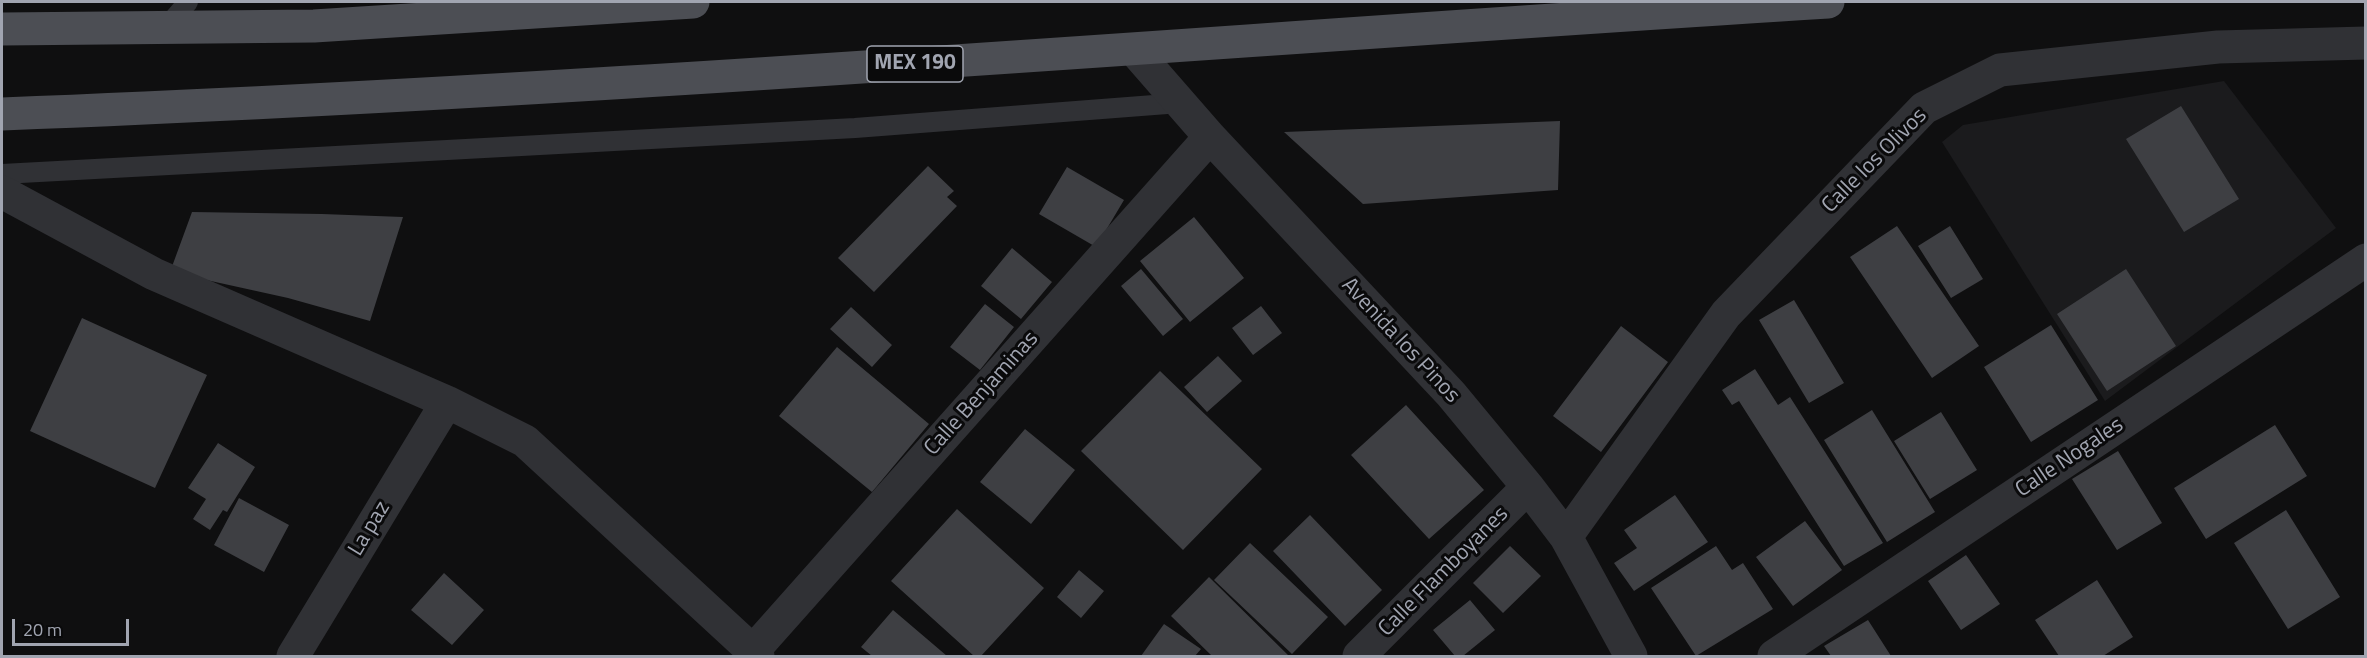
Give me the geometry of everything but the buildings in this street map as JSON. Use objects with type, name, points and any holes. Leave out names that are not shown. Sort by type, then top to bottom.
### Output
[{"type":"main road","points":[[2,29],[314,26],[693,2]]},
{"type":"main road","name":"MEX 190","points":[[2,114],[280,103],[1135,51],[1541,20],[1828,2]]},
{"type":"street","name":"Calle los Olivos","points":[[1566,537],[1726,314],[1924,108],[2000,70],[2218,47],[2366,43]]},
{"type":"street","name":"Avenida los Pinos","points":[[1135,51],[1210,137],[1451,394],[1528,486],[1566,537],[1631,657]]},
{"type":"street","name":"Calle Benjaminas","points":[[755,654],[1210,137]]},
{"type":"street","points":[[2,192],[154,274],[447,402],[525,441],[755,654]]},
{"type":"street","name":"Calle Nogales","points":[[1774,657],[2366,260]]},
{"type":"street","name":"La paz","points":[[292,657],[447,402]]},
{"type":"street","name":"Calle Flamboyanes","points":[[1359,657],[1528,486]]},
{"type":"lane","points":[[165,29],[188,2]]},
{"type":"lane","points":[[2,174],[855,128],[1180,103]]},
{"type":"shaded area","points":[[2224,81],[2336,228],[2105,401],[1942,142],[1963,125]]}]
